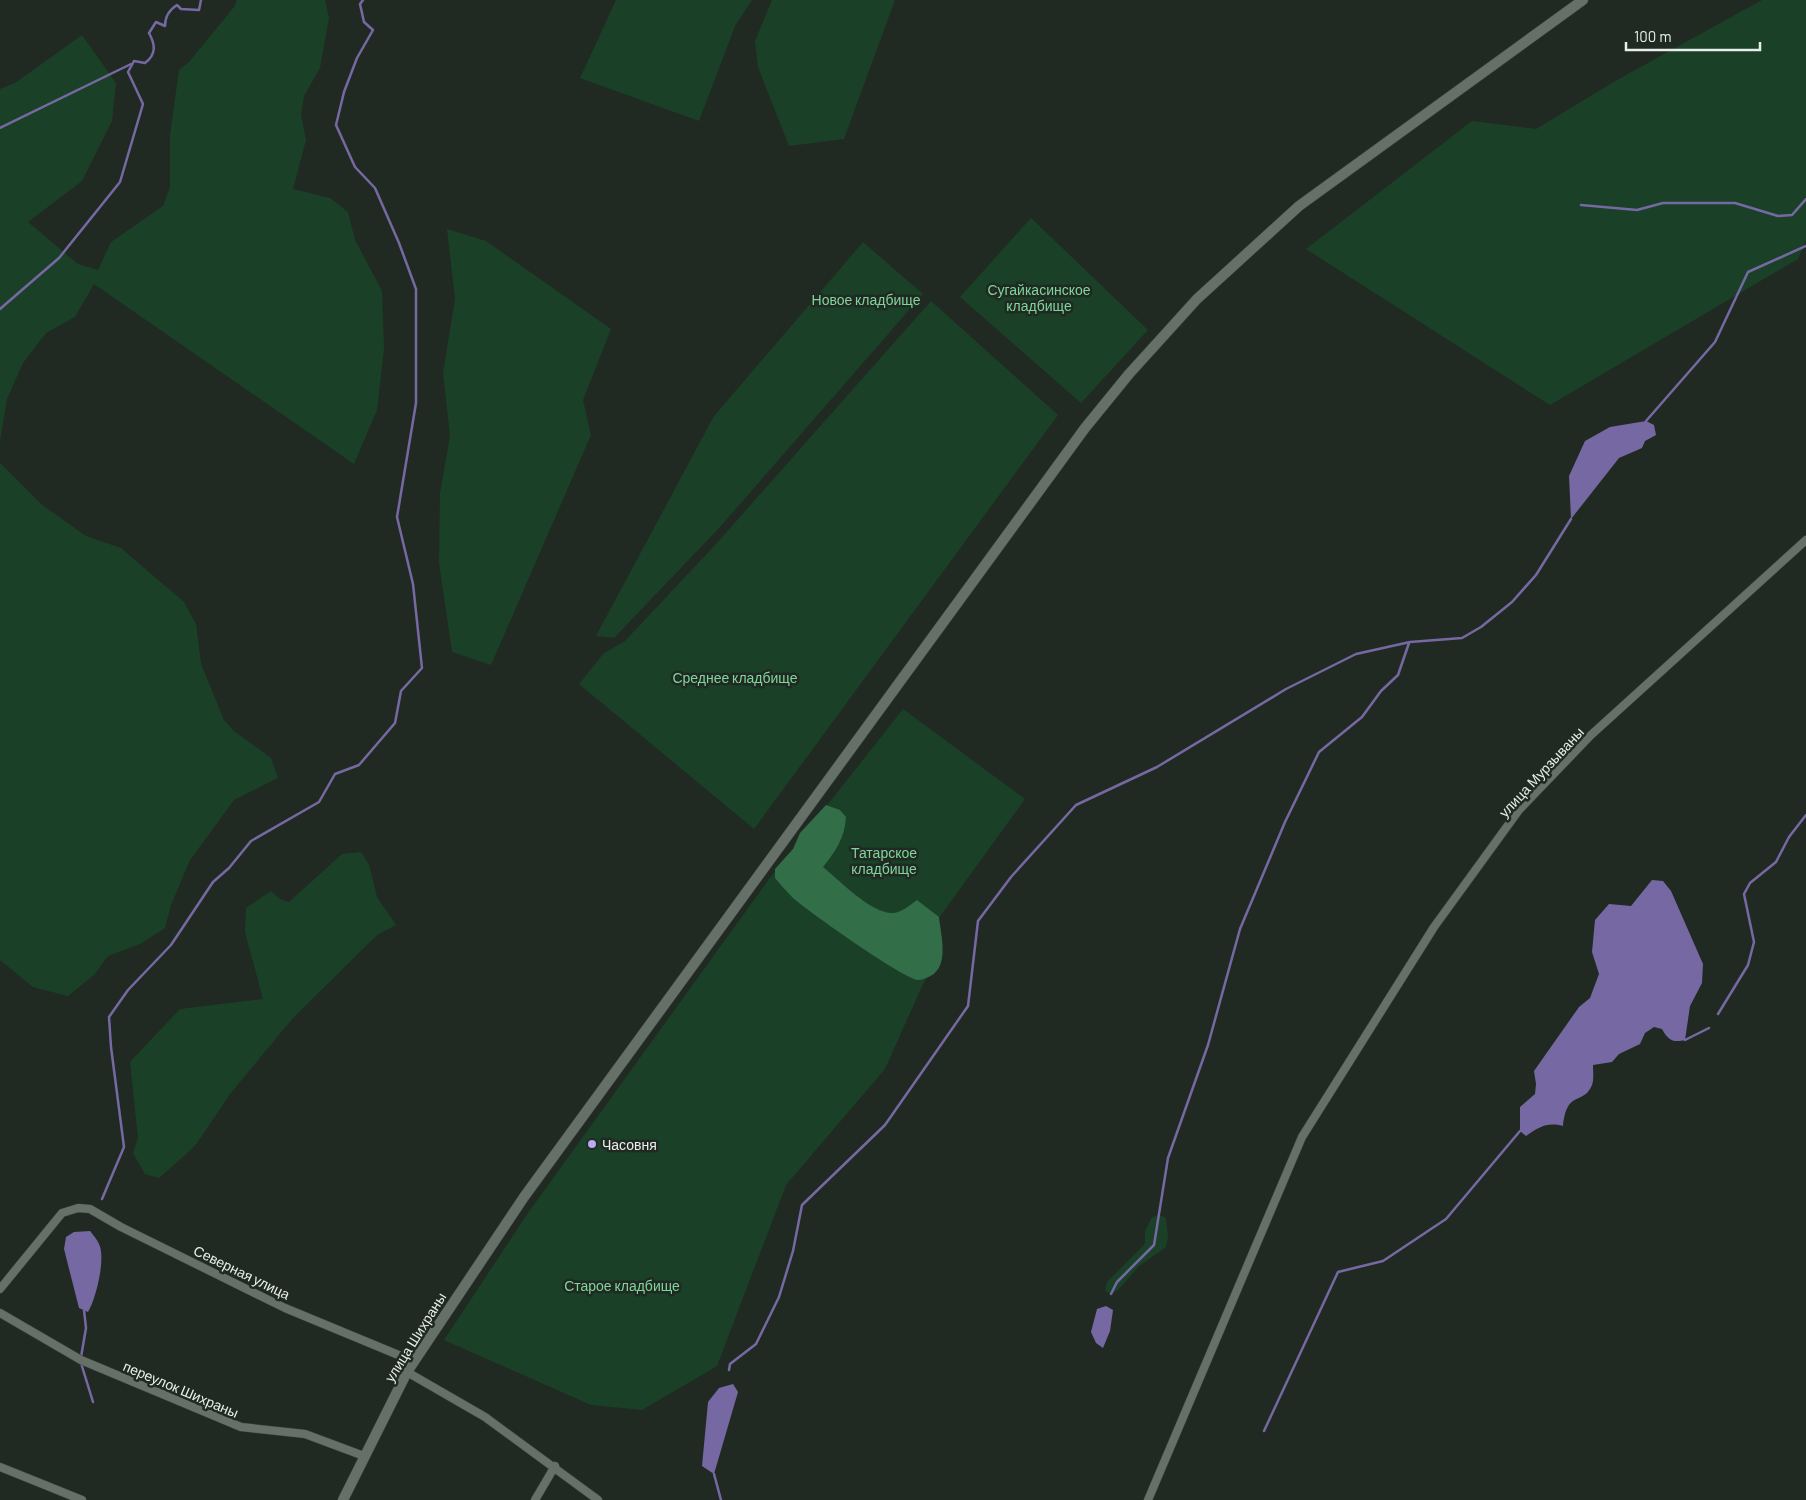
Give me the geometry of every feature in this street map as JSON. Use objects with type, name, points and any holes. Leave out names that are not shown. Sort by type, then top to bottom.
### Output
[{"type":"street","name":"улица Шихраны","points":[[343,1500],[413,1361],[524,1196],[1086,428],[1129,374],[1197,299],[1299,206],[1583,0]]},
{"type":"street","name":"улица Мурзываны","points":[[1148,1500],[1302,1137],[1434,926],[1519,810],[1591,736],[1806,540]]},
{"type":"street","name":"Северная улица","points":[[0,1289],[62,1213],[78,1208],[90,1209],[121,1227],[285,1308],[413,1361]]},
{"type":"street","name":"переулок Шихраны","points":[[0,1313],[81,1360],[241,1427],[305,1434],[364,1456]]},
{"type":"street","points":[[407,1372],[485,1417],[555,1466],[582,1490],[598,1500]]},
{"type":"street","points":[[0,1466],[82,1500]]},
{"type":"street","points":[[535,1500],[555,1466]]},
{"type":"green space","points":[[237,0],[325,0],[329,18],[320,68],[304,96],[301,115],[306,140],[293,189],[330,198],[348,212],[355,240],[382,291],[384,349],[377,410],[354,464],[94,284],[75,317],[46,333],[23,363],[7,399],[0,441],[0,89],[15,83],[82,35],[116,83],[112,121],[82,181],[28,222],[78,264],[98,270],[111,242],[163,206],[170,187],[170,135],[179,70],[189,62],[234,7]]},
{"type":"green space","points":[[616,0],[752,0],[735,26],[699,121],[580,78]]},
{"type":"green space","points":[[772,0],[895,0],[844,139],[789,146],[758,67],[755,41]]},
{"type":"green space","points":[[1762,0],[1806,0],[1806,240],[1798,259],[1550,405],[1306,249],[1472,121],[1536,129],[1617,80]]},
{"type":"green space","name":"Сугайкасинское кладбище","points":[[1031,218],[1148,330],[1081,403],[960,297]]},
{"type":"green space","points":[[447,229],[486,241],[611,329],[583,400],[591,435],[491,665],[452,652],[439,563],[440,493],[450,436],[443,373],[455,299]]},
{"type":"green space","name":"Новое кладбище","points":[[863,242],[923,294],[720,527],[614,638],[596,636],[714,416]]},
{"type":"green space","name":"Среднее кладбище","points":[[931,301],[1058,415],[754,829],[579,684],[604,653],[624,642],[716,544]]},
{"type":"green space","points":[[0,463],[41,504],[86,536],[121,548],[184,602],[196,624],[201,664],[224,720],[234,731],[271,758],[278,778],[234,800],[190,860],[171,905],[165,928],[140,944],[108,956],[94,975],[68,996],[33,987],[0,960]]},
{"type":"green space","name":"Старое кладбище","points":[[903,709],[1025,799],[936,922],[941,957],[923,984],[885,1069],[786,1185],[717,1366],[642,1410],[591,1405],[444,1340],[528,1213],[769,879]]},
{"type":"green space","points":[[826,805],[840,810],[846,817],[844,832],[839,844],[823,867],[865,902],[884,912],[899,912],[917,900],[939,917],[943,952],[939,968],[934,974],[918,980],[894,968],[835,930],[793,898],[775,878],[775,869],[793,849],[800,833]]},
{"type":"green space","points":[[361,852],[369,865],[377,897],[396,925],[377,935],[293,1018],[230,1094],[195,1146],[159,1178],[145,1174],[133,1153],[138,1138],[130,1062],[180,1009],[263,999],[245,932],[246,908],[271,891],[280,899],[289,902],[342,854]]},
{"type":"green space","points":[[1159,1215],[1166,1218],[1168,1237],[1166,1247],[1139,1266],[1118,1290],[1111,1294],[1105,1291],[1107,1282],[1145,1244],[1145,1231],[1152,1217]]},
{"type":"shaded area","points":[[1646,421],[1654,425],[1656,435],[1645,441],[1642,448],[1619,458],[1571,519],[1569,476],[1585,441],[1610,427]]},
{"type":"shaded area","points":[[1652,880],[1663,881],[1671,891],[1703,964],[1702,983],[1690,1006],[1685,1040],[1671,1040],[1662,1029],[1654,1027],[1645,1033],[1640,1044],[1619,1054],[1612,1062],[1593,1065],[1592,1085],[1584,1095],[1572,1102],[1568,1107],[1563,1126],[1543,1126],[1526,1136],[1520,1131],[1520,1107],[1535,1094],[1534,1071],[1579,1007],[1590,998],[1599,974],[1592,952],[1595,920],[1609,904],[1631,906]]},
{"type":"shaded area","points":[[90,1231],[101,1250],[101,1268],[97,1288],[88,1312],[79,1308],[64,1249],[66,1237],[74,1232]]},
{"type":"shaded area","points":[[1106,1306],[1113,1310],[1110,1331],[1103,1348],[1096,1343],[1091,1332],[1097,1309]]},
{"type":"shaded area","points":[[733,1384],[738,1392],[714,1474],[702,1466],[708,1402],[719,1388]]},
{"type":"waterway","points":[[0,309],[59,258],[120,182],[143,104],[128,72],[134,61],[145,63],[152,56],[154,45],[149,33],[156,22],[165,26],[168,14],[177,5],[181,9],[199,10],[201,0]]},
{"type":"waterway","points":[[102,1199],[124,1147],[109,1017],[128,990],[171,945],[213,882],[229,868],[251,841],[319,802],[335,774],[359,765],[395,723],[401,691],[422,668],[413,584],[397,517],[416,403],[416,289],[399,243],[375,188],[355,167],[336,125],[344,92],[357,58],[373,30],[364,22],[360,4],[363,0]]},
{"type":"waterway","points":[[0,128],[131,64]]},
{"type":"waterway","points":[[1581,205],[1637,210],[1663,203],[1735,203],[1778,216],[1792,215],[1806,199]]},
{"type":"waterway","points":[[1646,421],[1715,342],[1748,272],[1806,246]]},
{"type":"waterway","points":[[729,1370],[730,1364],[756,1344],[779,1297],[793,1251],[802,1205],[885,1125],[968,1006],[978,921],[1011,877],[1076,805],[1157,767],[1286,689],[1356,654],[1410,642],[1462,638],[1481,627],[1512,602],[1536,575],[1571,519]]},
{"type":"waterway","points":[[1111,1294],[1117,1282],[1154,1245],[1168,1158],[1208,1045],[1240,929],[1285,822],[1319,752],[1362,717],[1381,691],[1398,675],[1409,643]]},
{"type":"waterway","points":[[1718,1014],[1748,965],[1754,942],[1744,894],[1750,883],[1776,862],[1789,837],[1806,815]]},
{"type":"waterway","points":[[1685,1040],[1709,1028]]},
{"type":"waterway","points":[[1264,1431],[1338,1272],[1383,1261],[1446,1219],[1520,1131]]},
{"type":"waterway","points":[[81,1357],[86,1328],[84,1310]]},
{"type":"waterway","points":[[81,1363],[93,1402]]},
{"type":"waterway","points":[[714,1474],[721,1500]]},
{"type":"place","name":"Часовня","points":[[592,1144]]},
{"type":"park label","name":"Татарское кладбище","points":[[884,860]]}]
